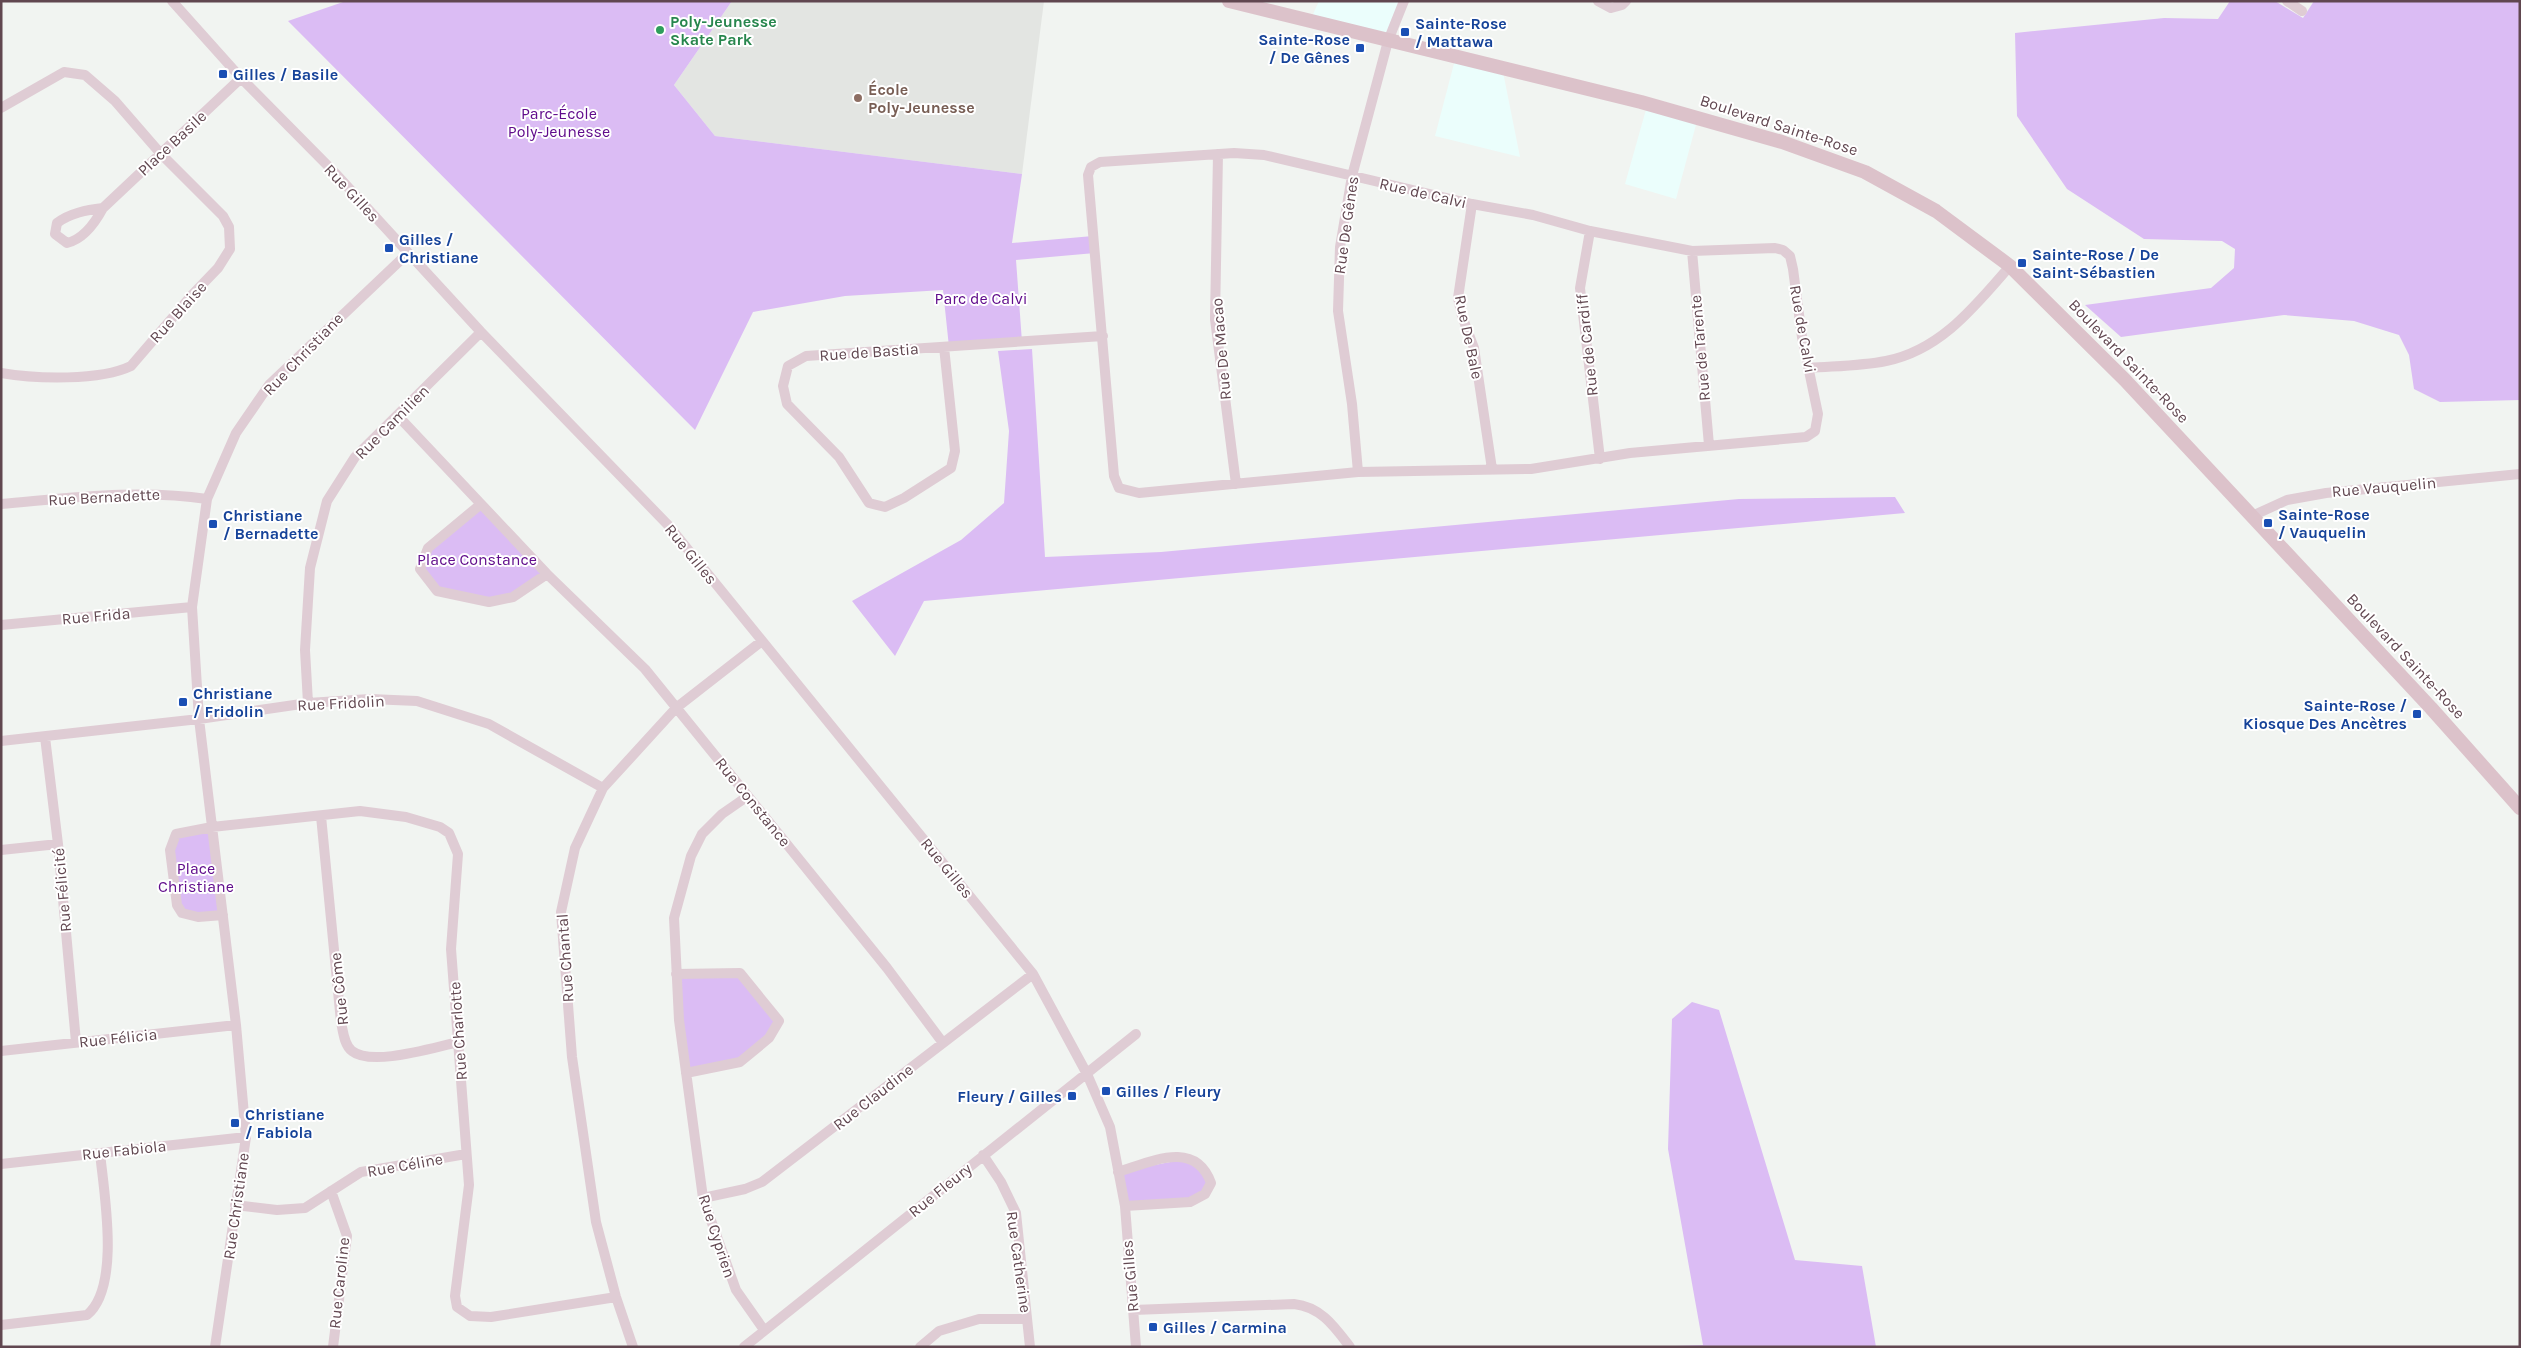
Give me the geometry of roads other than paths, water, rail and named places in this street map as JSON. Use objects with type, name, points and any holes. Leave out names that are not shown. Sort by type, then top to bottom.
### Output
[{"type":"street","name":"Rue Gilles","points":[[172,1],[241,78],[335,173],[481,332],[668,525],[1033,974],[1087,1074],[1110,1127],[1124,1206],[1136,1347]]},
{"type":"street","name":"Boulevard Sainte-Rose","points":[[1229,1],[1641,102],[1820,154],[1865,172],[1936,211],[2010,266],[2125,380],[2431,708],[2520,808]]},
{"type":"street","name":"Rue De Gênes","points":[[1358,472],[1352,404],[1338,311],[1340,247],[1352,176],[1388,41],[1404,1]]},
{"type":"street","points":[[1598,1],[1610,8],[1622,5],[1626,1]]},
{"type":"street","points":[[2287,1],[2302,11]]},
{"type":"street","points":[[1,108],[64,72],[85,75],[115,101],[161,154]]},
{"type":"street","name":"Place Basile","points":[[103,208],[87,210],[64,218],[57,222],[54,228],[56,234],[67,243],[73,241],[94,225],[103,208],[241,78]]},
{"type":"street","name":"Rue Blaise","points":[[1,373],[29,378],[118,373],[131,366],[192,295],[218,268],[230,249],[230,227],[223,216],[161,154]]},
{"type":"street","name":"Rue de Calvi","points":[[1218,154],[1264,155],[1472,204],[1533,215],[1590,231],[1692,251],[1775,248],[1783,250],[1790,256],[1802,336],[1810,368],[1818,414],[1815,431],[1806,437],[1630,453],[1531,469],[1358,472],[1140,493],[1119,488],[1114,476],[1088,175],[1091,168],[1100,162],[1218,154]]},
{"type":"street","name":"Rue De Macao","points":[[1218,154],[1215,319],[1236,484]]},
{"type":"street","name":"Rue De Bale","points":[[1472,204],[1458,298],[1462,316],[1474,348],[1492,469]]},
{"type":"street","name":"Rue de Cardiff","points":[[1590,231],[1580,288],[1600,459]]},
{"type":"street","name":"Rue de Tarente","points":[[1692,251],[1709,445]]},
{"type":"street","name":"Rue Christiane","points":[[215,1347],[246,1137],[236,1024],[199,719],[192,607],[207,499],[236,433],[269,385],[408,254]]},
{"type":"street","points":[[1810,368],[1885,361],[1926,347],[1963,319],[2010,266]]},
{"type":"street","name":"Rue Camilien","points":[[308,703],[305,650],[310,568],[325,508],[356,457],[481,332]]},
{"type":"street","name":"Rue de Bastia","points":[[944,347],[956,451],[951,468],[938,478],[891,504],[885,506],[869,503],[839,457],[787,404],[783,386],[788,366],[806,356],[1103,336]]},
{"type":"street","name":"Rue Constance","points":[[398,416],[547,574],[645,669],[887,968],[943,1043]]},
{"type":"street","name":"Rue Vauquelin","points":[[2252,516],[2287,500],[2326,493],[2520,474]]},
{"type":"street","name":"Rue Bernadette","points":[[1,504],[125,493],[167,493],[207,499]]},
{"type":"street","points":[[480,504],[428,548],[420,569],[437,591],[489,602],[513,597],[547,574]]},
{"type":"street","name":"Rue Frida","points":[[1,626],[192,607]]},
{"type":"street","name":"Rue Chantal","points":[[633,1347],[616,1297],[596,1222],[574,1067],[561,912],[575,848],[603,788],[676,708],[762,641]]},
{"type":"street","name":"Rue Fridolin","points":[[1,741],[199,719],[308,703],[370,699],[417,701],[489,724],[603,788]]},
{"type":"street","name":"Rue Félicité","points":[[45,737],[58,844],[76,1042]]},
{"type":"street","name":"Rue Cyprien","points":[[748,796],[722,814],[702,834],[691,856],[674,918],[679,1020],[703,1198],[736,1290],[764,1330]]},
{"type":"street","name":"Rue Charlotte","points":[[212,827],[360,812],[406,817],[440,827],[449,833],[458,854],[452,949],[469,1185],[455,1296],[457,1306],[470,1316],[491,1317],[616,1297]]},
{"type":"street","name":"Rue Côme","points":[[321,816],[341,1022],[346,1042],[351,1051],[367,1057],[392,1056],[458,1042]]},
{"type":"street","points":[[212,827],[176,834],[170,850],[177,905],[182,913],[198,917],[223,915]]},
{"type":"street","points":[[1,850],[58,844]]},
{"type":"street","points":[[676,974],[740,973],[779,1022],[769,1038],[740,1062],[686,1073]]},
{"type":"street","name":"Rue Claudine","points":[[703,1198],[745,1189],[762,1182],[1033,974]]},
{"type":"street","name":"Rue Félicia","points":[[1,1051],[236,1024]]},
{"type":"street","name":"Rue Fleury","points":[[744,1347],[1136,1034]]},
{"type":"street","name":"Rue Fabiola","points":[[1,1164],[246,1137]]},
{"type":"street","points":[[1,1324],[87,1315],[93,1310],[104,1281],[109,1242],[100,1153]]},
{"type":"street","name":"Rue Céline","points":[[235,1206],[277,1210],[305,1208],[361,1172],[466,1154]]},
{"type":"street","name":"Rue Catherine","points":[[983,1156],[1001,1182],[1016,1213],[1030,1347]]},
{"type":"street","points":[[1118,1172],[1168,1156],[1191,1158],[1206,1170],[1211,1183],[1205,1194],[1190,1202],[1124,1206]]},
{"type":"street","name":"Rue Caroline","points":[[331,1191],[347,1236],[333,1347]]},
{"type":"street","points":[[1133,1310],[1294,1304],[1307,1306],[1328,1319],[1350,1347]]},
{"type":"street","points":[[920,1347],[939,1331],[978,1319],[1027,1319]]},
{"type":"place","name":"Poly-Jeunesse Skate Park","points":[[660,30]]},
{"type":"place","name":"Sainte-Rose / Mattawa","points":[[1405,32]]},
{"type":"place","name":"Sainte-Rose / De Gênes","points":[[1360,48]]},
{"type":"place","name":"Gilles / Basile","points":[[223,74]]},
{"type":"place","name":"École Poly-Jeunesse","points":[[858,98]]},
{"type":"place","name":"Gilles / Christiane","points":[[389,248]]},
{"type":"place","name":"Sainte-Rose / De Saint-Sébastien","points":[[2022,263]]},
{"type":"place","name":"Sainte-Rose / Vauquelin","points":[[2268,523]]},
{"type":"place","name":"Christiane / Bernadette","points":[[213,524]]},
{"type":"place","name":"Christiane / Fridolin","points":[[183,702]]},
{"type":"place","name":"Sainte-Rose / Kiosque Des Ancètres","points":[[2417,714]]},
{"type":"place","name":"Gilles / Fleury","points":[[1106,1091]]},
{"type":"place","name":"Fleury / Gilles","points":[[1072,1096]]},
{"type":"place","name":"Christiane / Fabiola","points":[[235,1123]]},
{"type":"place","name":"Gilles / Carmina","points":[[1153,1327]]},
{"type":"park label","name":"Parc-École Poly-Jeunesse","points":[[559,122]]},
{"type":"park label","name":"Parc de Calvi","points":[[981,298]]},
{"type":"park label","name":"Place Constance","points":[[477,559]]},
{"type":"park label","name":"Place Christiane","points":[[196,877]]}]
